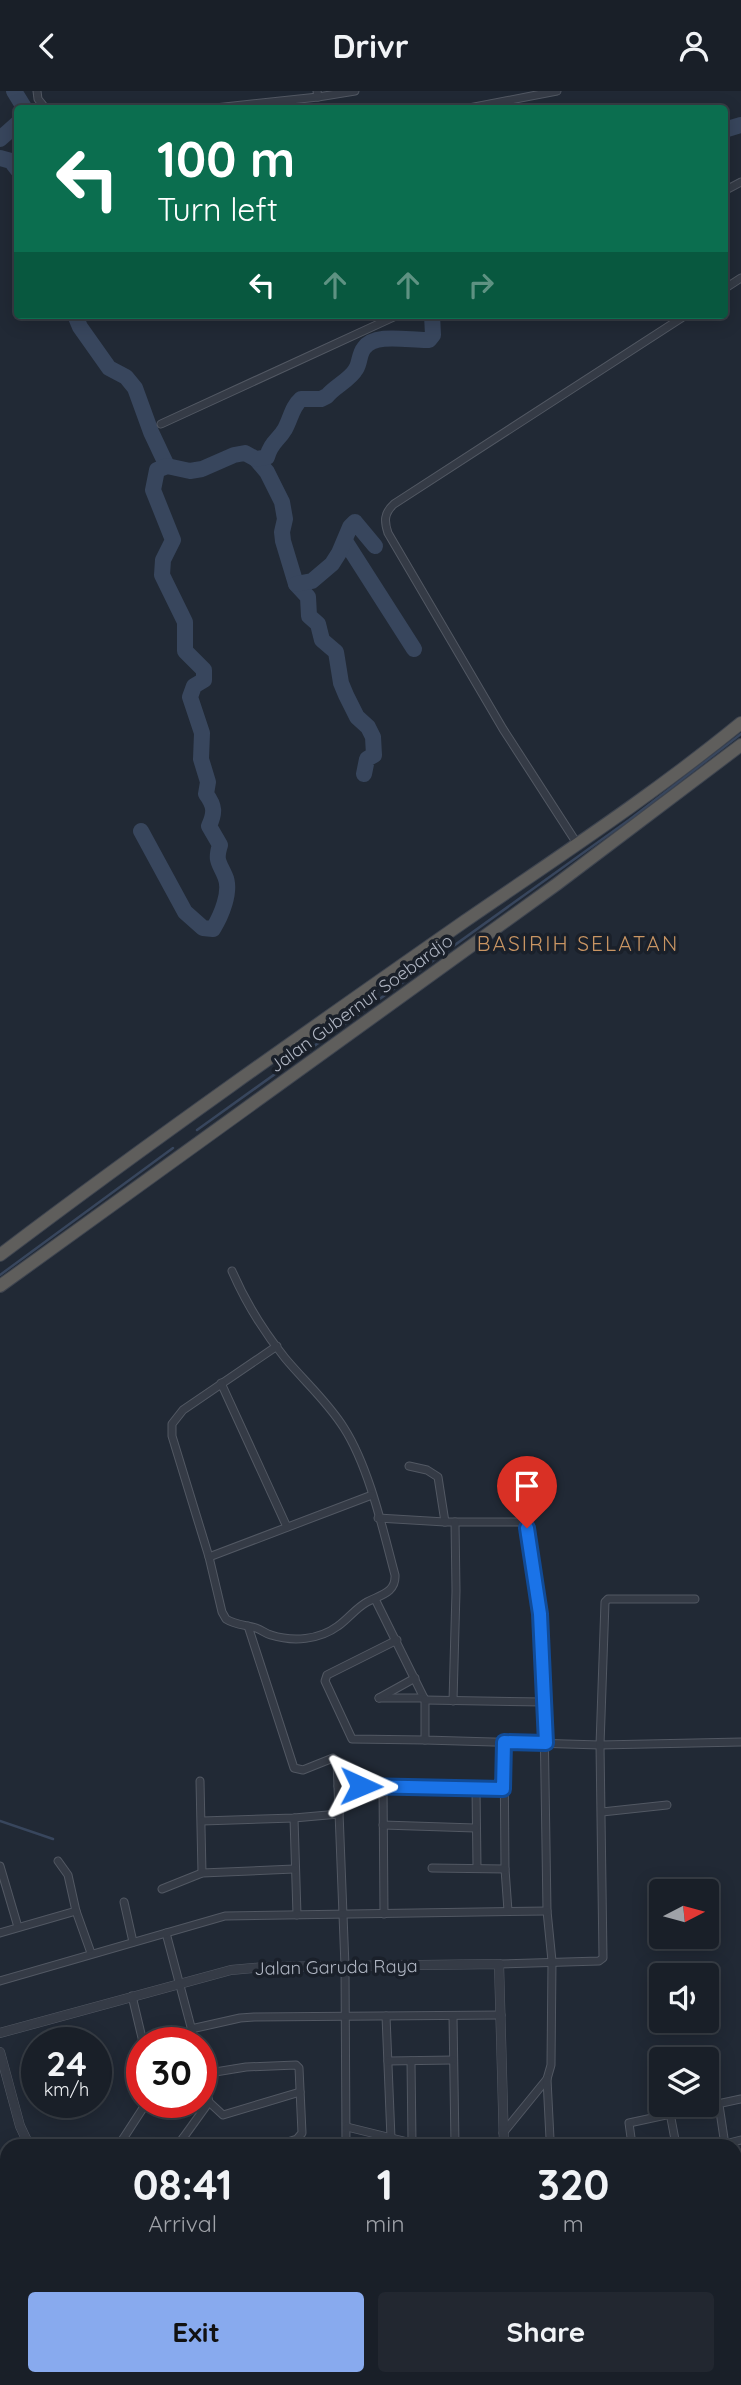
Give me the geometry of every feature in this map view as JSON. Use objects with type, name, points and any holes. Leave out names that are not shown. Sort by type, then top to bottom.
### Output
[{"type":"highway","name":"Jalan Gubernur Soebardjo","points":[[0,1255],[467,920],[578,845],[741,723]]},
{"type":"highway","name":"Jalan Gubernur Soebardjo","points":[[0,1286],[557,884],[741,745]]},
{"type":"highway","points":[[178,1126],[193,1146]]},
{"type":"street","points":[[236,105],[355,91]]},
{"type":"street","points":[[485,105],[557,91]]},
{"type":"street","points":[[161,424],[389,319]]},
{"type":"street","points":[[578,845],[496,717],[388,533],[385,519],[394,504],[680,319]]},
{"type":"street","points":[[232,1271],[242,1293],[277,1346],[343,1425],[353,1443],[372,1495],[395,1581],[390,1591],[366,1603],[334,1629],[315,1636],[286,1639],[230,1622],[222,1612],[209,1557],[172,1436],[172,1424],[183,1410],[277,1346]]},
{"type":"street","points":[[221,1383],[287,1527]]},
{"type":"street","points":[[409,1466],[427,1470],[438,1478],[444,1522]]},
{"type":"street","points":[[209,1557],[372,1495]]},
{"type":"street","points":[[378,1518],[444,1522],[518,1522],[526,1525],[540,1614],[546,1743],[547,1911],[552,1961],[551,2065],[547,2079],[550,2139]]},
{"type":"street","points":[[453,1701],[456,1591],[454,1522]]},
{"type":"street","points":[[504,2139],[499,1963],[599,1961],[603,1958],[600,1745],[605,1602],[608,1599],[636,1598],[695,1599]]},
{"type":"street","points":[[375,1599],[425,1699],[425,1740]]},
{"type":"street","points":[[248,1626],[293,1766],[296,1770],[303,1770],[335,1758],[345,1965],[346,2139]]},
{"type":"street","points":[[397,1640],[327,1675],[325,1681],[352,1739],[600,1745],[741,1742]]},
{"type":"street","points":[[415,1678],[379,1698],[544,1702]]},
{"type":"street","points":[[504,1742],[503,1789],[508,1911]]},
{"type":"street","points":[[200,1781],[202,1874]]},
{"type":"street","points":[[338,1786],[503,1789]]},
{"type":"street","points":[[383,1786],[384,1914]]},
{"type":"street","points":[[476,1789],[477,1867]]},
{"type":"street","points":[[602,1812],[667,1805]]},
{"type":"street","points":[[202,1821],[339,1814]]},
{"type":"street","points":[[294,1818],[297,1915]]},
{"type":"street","points":[[383,1825],[475,1828]]},
{"type":"street","points":[[58,1861],[68,1875],[76,1911],[92,1954]]},
{"type":"street","points":[[0,1865],[18,1927]]},
{"type":"street","points":[[432,1868],[505,1869]]},
{"type":"street","points":[[162,1889],[202,1874],[294,1870]]},
{"type":"street","points":[[124,1902],[133,1942]]},
{"type":"street","points":[[0,1933],[76,1911]]},
{"type":"street","points":[[0,1981],[225,1916],[547,1911]]},
{"type":"street","points":[[166,1933],[190,2027]]},
{"type":"street","name":"Jalan Garuda Raya","points":[[0,2033],[231,1970],[499,1963]]},
{"type":"street","points":[[132,1996],[140,2027]]},
{"type":"street","points":[[200,2027],[240,2018],[501,2015]]},
{"type":"street","points":[[386,2016],[391,2138]]},
{"type":"street","points":[[453,2016],[455,2139]]},
{"type":"street","points":[[0,2052],[20,2126],[26,2139]]},
{"type":"street","points":[[388,2061],[453,2060]]},
{"type":"street","points":[[411,2061],[416,2139]]},
{"type":"street","points":[[217,2069],[296,2065],[299,2068],[301,2135],[295,2139]]},
{"type":"street","points":[[503,2133],[547,2079]]},
{"type":"street","points":[[217,2108],[226,2115],[300,2092]]},
{"type":"street","points":[[724,2139],[719,2105],[741,2099]]},
{"type":"street","points":[[631,2139],[629,2123],[654,2117]]},
{"type":"street","points":[[671,2117],[675,2139]]},
{"type":"street","points":[[122,2139],[136,2118]]},
{"type":"street","points":[[182,2139],[197,2118]]},
{"type":"street","points":[[347,2127],[395,2139]]},
{"type":"waterway","points":[[14,91],[23,105]]},
{"type":"waterway","points":[[728,129],[741,125]]},
{"type":"waterway","points":[[0,139],[14,127]]},
{"type":"waterway","points":[[0,158],[11,161],[14,165]]},
{"type":"waterway","points":[[77,319],[109,368],[126,377],[135,388],[167,466]]},
{"type":"waterway","points":[[141,831],[185,912],[203,928],[213,929],[222,910],[227,882],[219,864],[220,845],[209,826],[213,810],[206,794],[208,782],[201,759],[202,733],[190,697],[194,686],[204,680],[204,670],[185,651],[185,622],[162,575],[163,560],[173,540],[153,490],[157,470],[167,466],[190,471],[202,469],[245,453],[256,459],[267,457],[301,399],[321,399],[327,396],[353,373],[362,350],[369,343],[394,338],[429,340],[433,335],[432,319]]},
{"type":"waterway","points":[[256,459],[267,472],[282,502],[285,519],[283,541],[296,584],[308,597],[309,616],[318,624],[322,640],[336,652],[341,683],[346,695],[357,717],[368,727],[373,737],[374,755],[367,759],[364,774]]},
{"type":"waterway","points":[[296,584],[312,581],[332,564],[355,522],[375,546]]},
{"type":"waterway","points":[[345,541],[414,649]]},
{"type":"waterway","points":[[197,1130],[629,820],[741,734]]},
{"type":"waterway","points":[[0,1275],[173,1148]]},
{"type":"waterway","points":[[0,1821],[53,1839]]},
{"type":"district","name":"BASIRIH SELATAN","points":[[578,943]]},
{"type":"route","points":[[361,1786],[503,1789],[504,1742],[546,1743],[540,1614],[527,1528]]}]
